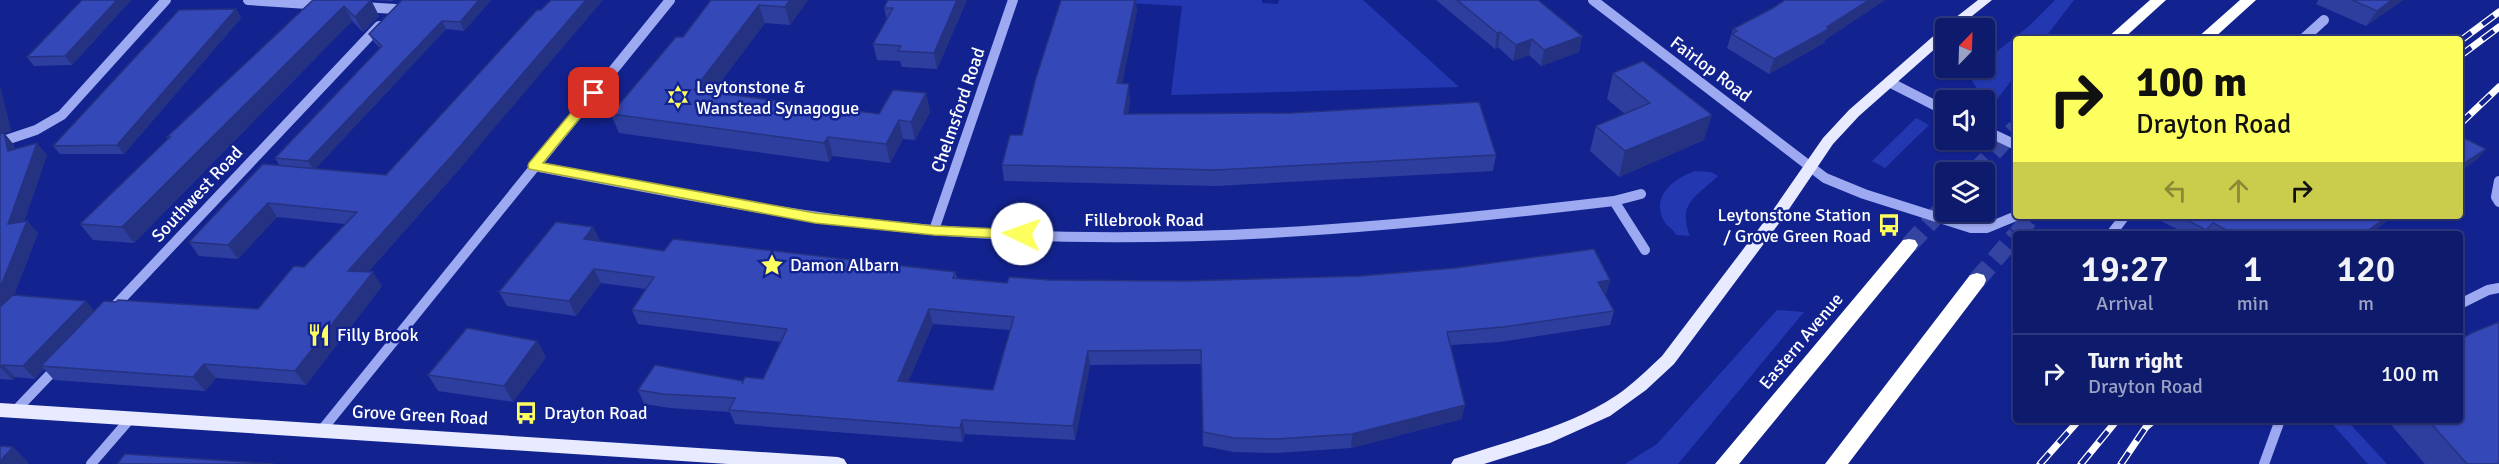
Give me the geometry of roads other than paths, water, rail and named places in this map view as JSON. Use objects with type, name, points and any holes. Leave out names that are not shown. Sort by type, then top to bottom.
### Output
[{"type":"highway","points":[[2117,36],[2159,0]]},
{"type":"highway","points":[[2207,36],[2249,0]]},
{"type":"highway","name":"Eastern Avenue","points":[[1726,464],[1909,245]]},
{"type":"highway","points":[[1836,464],[1977,280]]},
{"type":"main road","points":[[1963,18],[1986,0]]},
{"type":"main road","points":[[1460,464],[1545,439],[1582,422],[1622,399],[1646,380],[1668,360],[1778,214],[1808,167],[1844,124],[1935,42]]},
{"type":"main road","name":"Grove Green Road","points":[[7,411],[838,464]]},
{"type":"street","points":[[0,142],[36,130],[62,115],[166,0]]},
{"type":"street","points":[[248,0],[339,6]]},
{"type":"street","name":"Southwest Road","points":[[100,321],[404,0]]},
{"type":"street","points":[[321,431],[670,0]]},
{"type":"street","name":"Chelmsford Road","points":[[934,230],[1013,0]]},
{"type":"street","name":"Fairlop Road","points":[[1593,0],[1734,107],[1808,167]]},
{"type":"street","points":[[350,6],[395,9]]},
{"type":"street","points":[[2306,36],[2324,20]]},
{"type":"street","points":[[1889,82],[1935,105]]},
{"type":"street","points":[[1995,135],[2013,144]]},
{"type":"street","name":"Fillebrook Road","points":[[534,166],[815,218],[934,230],[1110,238],[1257,235],[1440,221],[1614,201],[1641,194]]},
{"type":"street","points":[[1808,167],[1840,185],[1971,228],[1987,228],[2013,217]]},
{"type":"street","points":[[2499,181],[2496,197],[2499,202]]},
{"type":"street","points":[[1614,201],[1645,250]]},
{"type":"street","points":[[2113,231],[2123,219]]},
{"type":"street","points":[[2463,302],[2488,290],[2499,288]]},
{"type":"street","points":[[7,411],[62,361]]},
{"type":"street","points":[[91,464],[130,419]]},
{"type":"street","points":[[2264,464],[2279,423]]},
{"type":"tunnel","points":[[1984,162],[2013,131]]},
{"type":"tunnel","points":[[1909,245],[1935,217]]},
{"type":"tunnel","points":[[2020,231],[2030,219]]},
{"type":"tunnel","points":[[1977,280],[2013,238]]},
{"type":"railway","points":[[2463,39],[2499,12]]},
{"type":"railway","points":[[2463,54],[2499,27]]},
{"type":"railway","points":[[2463,121],[2499,87]]},
{"type":"railway","points":[[2040,464],[2076,423]]},
{"type":"railway","points":[[2081,464],[2115,423]]},
{"type":"railway","points":[[2121,464],[2151,423]]},
{"type":"place","name":"Leytonstone & Wanstead Synagogue","points":[[678,97]]},
{"type":"place","name":"Leytonstone Station / Grove Green Road","points":[[1889,225]]},
{"type":"place","name":"Damon Albarn","points":[[772,265]]},
{"type":"place","name":"Filly Brook","points":[[319,335]]},
{"type":"place","name":"Drayton Road","points":[[526,413]]}]
